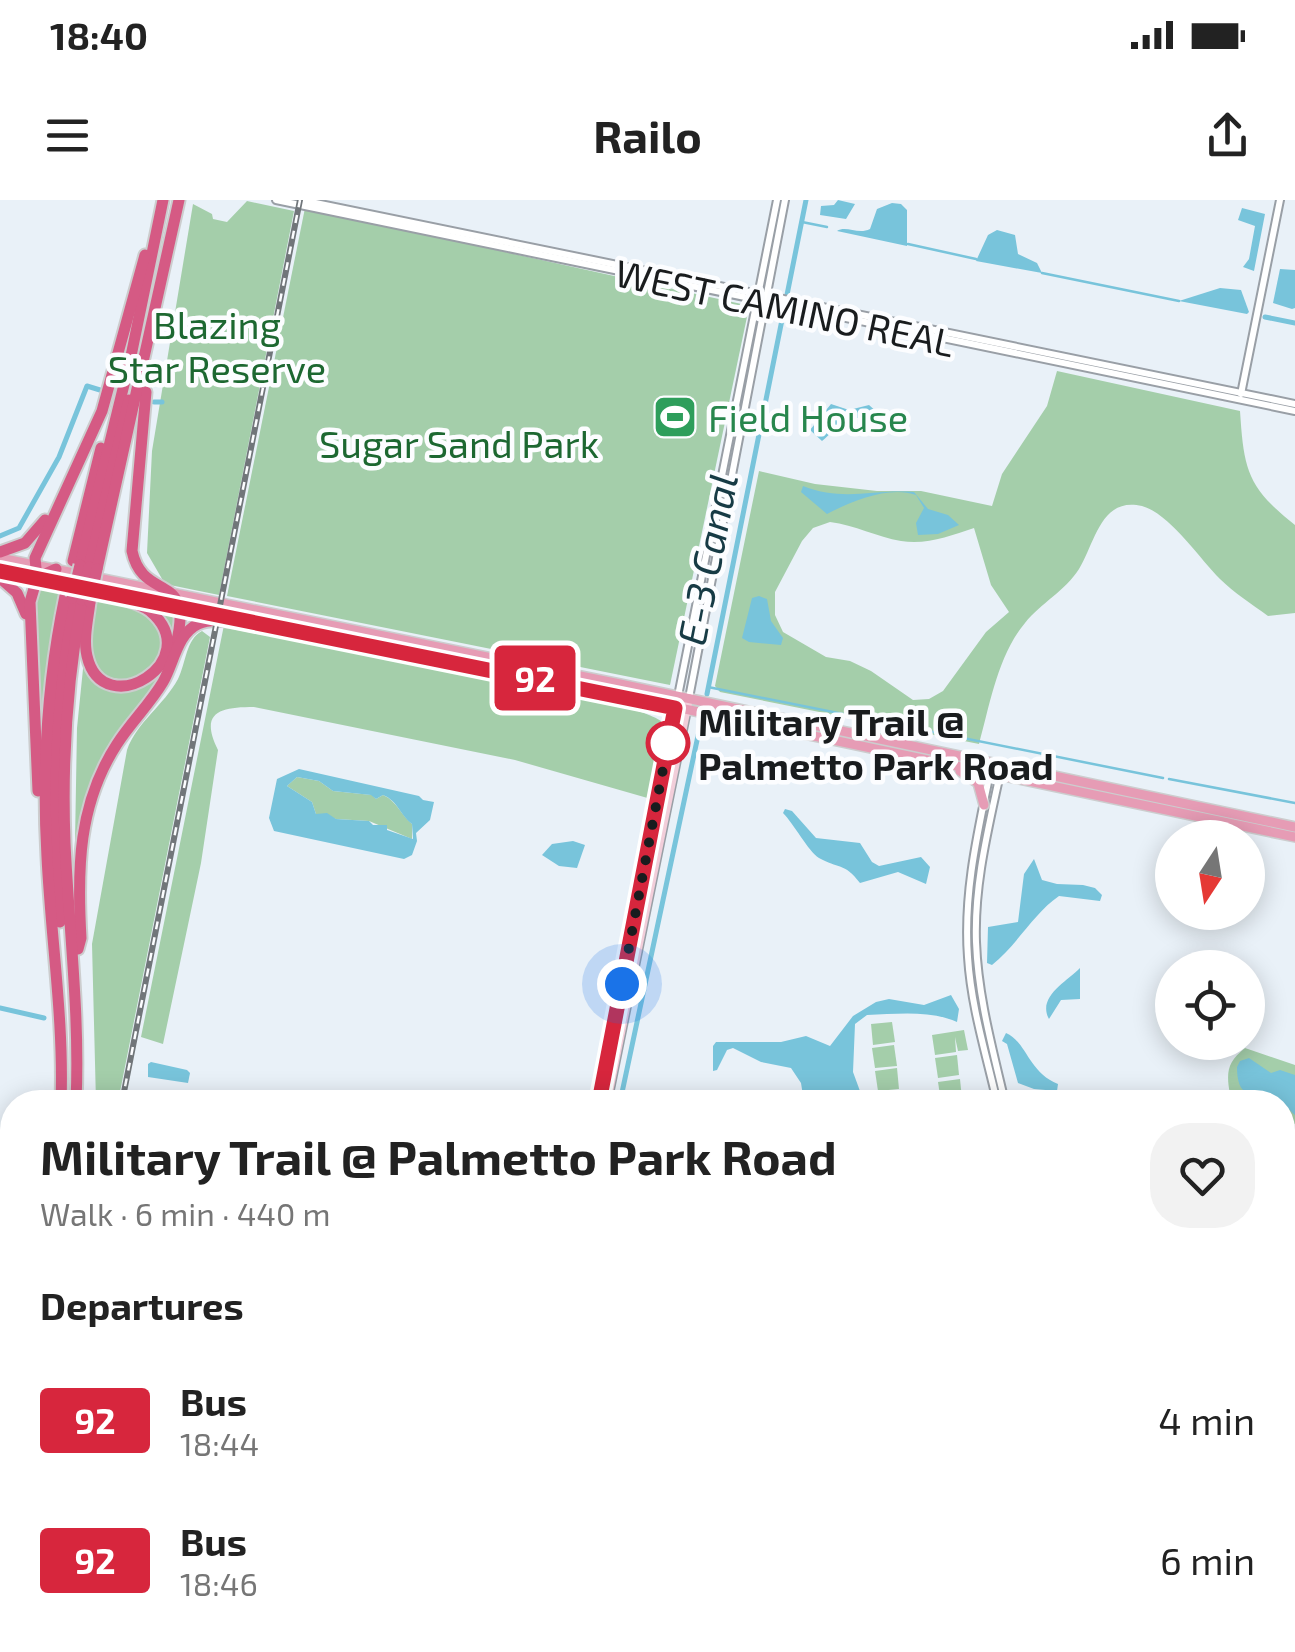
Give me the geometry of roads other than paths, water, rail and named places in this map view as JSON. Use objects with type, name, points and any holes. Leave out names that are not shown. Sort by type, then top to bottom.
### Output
[{"type":"highway","points":[[64,1090],[60,998],[36,759],[30,602],[38,548],[106,401],[160,200]]},
{"type":"highway","points":[[64,1090],[66,1008],[53,791],[57,707],[160,200]]},
{"type":"highway","points":[[85,566],[152,333],[176,200]]},
{"type":"highway","points":[[79,1090],[65,779],[77,601],[176,200]]},
{"type":"highway","points":[[85,566],[145,255]]},
{"type":"highway","points":[[152,333],[132,551],[145,578],[169,589],[181,608],[171,662]]},
{"type":"highway","points":[[0,555],[36,534],[83,456]]},
{"type":"highway","points":[[36,571],[56,570]]},
{"type":"highway","points":[[0,574],[24,608],[33,670]]},
{"type":"highway","points":[[77,601],[86,651],[94,671],[122,686],[138,684],[149,678],[164,656],[166,643],[161,625],[144,607],[100,591]]},
{"type":"highway","points":[[47,862],[46,739],[57,642],[77,601]]},
{"type":"highway","points":[[77,601],[79,657],[70,794],[82,1036],[80,1090]]},
{"type":"highway","points":[[78,948],[78,863],[94,790],[110,754],[162,683],[185,634],[213,620],[274,629]]},
{"type":"main road","points":[[0,555],[100,591],[274,629],[444,654]]},
{"type":"main road","points":[[56,570],[1295,837]]},
{"type":"main road","points":[[0,574],[36,571]]},
{"type":"main road","points":[[601,1090],[682,703]]},
{"type":"main road","points":[[609,1090],[682,703]]},
{"type":"main road","points":[[840,736],[949,765],[996,770],[1295,827]]},
{"type":"main road","points":[[949,765],[976,781],[984,805]]},
{"type":"main road","points":[[616,1018],[622,1029]]},
{"type":"street","name":"WEST CAMINO REAL","points":[[276,200],[761,298]]},
{"type":"street","name":"WEST CAMINO REAL","points":[[300,200],[1241,397],[1295,412]]},
{"type":"street","points":[[682,703],[761,298],[776,200]]},
{"type":"street","points":[[761,298],[785,200]]},
{"type":"street","points":[[1241,397],[1280,200]]},
{"type":"street","name":"WEST CAMINO REAL","points":[[1241,397],[1295,404]]},
{"type":"street","points":[[994,1090],[972,995],[967,938],[969,882],[984,805],[996,770]]},
{"type":"street","points":[[996,770],[981,865],[976,940],[982,997],[1002,1090]]},
{"type":"water","points":[[838,200],[855,204],[846,219],[820,215],[821,206],[834,205]]},
{"type":"water","points":[[892,203],[907,210],[907,246],[837,231],[870,229],[877,209]]},
{"type":"water","points":[[1242,208],[1265,214],[1254,271],[1243,267],[1249,259],[1255,226],[1238,220]]},
{"type":"water","points":[[997,230],[1015,235],[1018,254],[1037,263],[1042,273],[976,261],[988,235]]},
{"type":"water","points":[[1280,269],[1295,270],[1295,308],[1273,303]]},
{"type":"water","points":[[1220,288],[1241,290],[1249,312],[1179,301]]},
{"type":"water","points":[[831,404],[849,410],[869,405],[888,422],[882,426],[855,418],[822,441],[810,430]]},
{"type":"water","points":[[803,486],[845,494],[893,492],[827,514],[801,492]]},
{"type":"water","points":[[905,492],[914,492],[928,509],[948,515],[959,525],[938,534],[918,535],[916,523],[924,508],[916,495]]},
{"type":"water","points":[[752,598],[767,599],[771,621],[783,638],[781,645],[742,638]]},
{"type":"water","points":[[299,769],[434,802],[430,820],[416,833],[412,855],[404,859],[274,831],[269,818],[277,779]],"holes":[[[297,777],[319,781],[333,791],[388,798],[412,824],[413,839],[387,830],[387,825],[316,814],[312,802],[287,786]]]},
{"type":"water","points":[[785,809],[792,811],[816,838],[860,843],[879,866],[921,857],[930,867],[926,884],[898,872],[860,883],[845,869],[815,855],[783,813]]},
{"type":"water","points":[[573,841],[585,845],[577,868],[559,866],[542,855],[552,844]]},
{"type":"water","points":[[1034,859],[1042,880],[1095,888],[1102,895],[1100,901],[1059,896],[1001,957],[992,965],[987,963],[988,927],[1018,922],[1024,874]]},
{"type":"water","points":[[1080,968],[1080,999],[1061,1000],[1049,1019],[1046,1011],[1050,997]]},
{"type":"water","points":[[951,995],[959,1009],[957,1022],[925,1014],[902,1014],[867,1015],[855,1024],[853,1072],[860,1090],[802,1090],[791,1068],[761,1062],[733,1048],[727,1050],[713,1071],[716,1042],[781,1042],[806,1036],[830,1046],[853,1016],[876,1002],[889,999],[924,1005]]},
{"type":"water","points":[[1006,1033],[1013,1037],[1040,1072],[1058,1084],[1057,1090],[1034,1089],[1018,1083],[1007,1044],[1002,1041]]},
{"type":"water","points":[[1252,1060],[1271,1073],[1280,1070],[1295,1075],[1295,1090],[1243,1090],[1237,1067],[1240,1061]]},
{"type":"water","points":[[151,1062],[187,1070],[188,1083],[148,1077]]},
{"type":"waterway","name":"E-3 Canal","points":[[707,694],[806,200]]},
{"type":"waterway","points":[[802,222],[827,227]]},
{"type":"waterway","points":[[908,244],[976,259]]},
{"type":"waterway","points":[[1042,273],[1179,301]]},
{"type":"waterway","points":[[1265,317],[1295,323]]},
{"type":"waterway","points":[[0,536],[19,528],[59,457],[87,386],[100,390]]},
{"type":"waterway","points":[[154,402],[162,402]]},
{"type":"waterway","points":[[708,687],[1163,778]]},
{"type":"waterway","name":"E-3 Canal","points":[[623,1090],[702,717]]},
{"type":"waterway","points":[[1169,779],[1295,803]]},
{"type":"waterway","points":[[0,1008],[44,1018]]},
{"type":"railway","points":[[124,1090],[300,200]]},
{"type":"place","name":"Field House","points":[[675,417]]},
{"type":"place","name":"Military Trail @ Palmetto Park Road","points":[[668,743]]},
{"type":"park label","name":"Blazing Star Reserve","points":[[217,346]]},
{"type":"park label","name":"Sugar Sand Park","points":[[459,443]]}]
